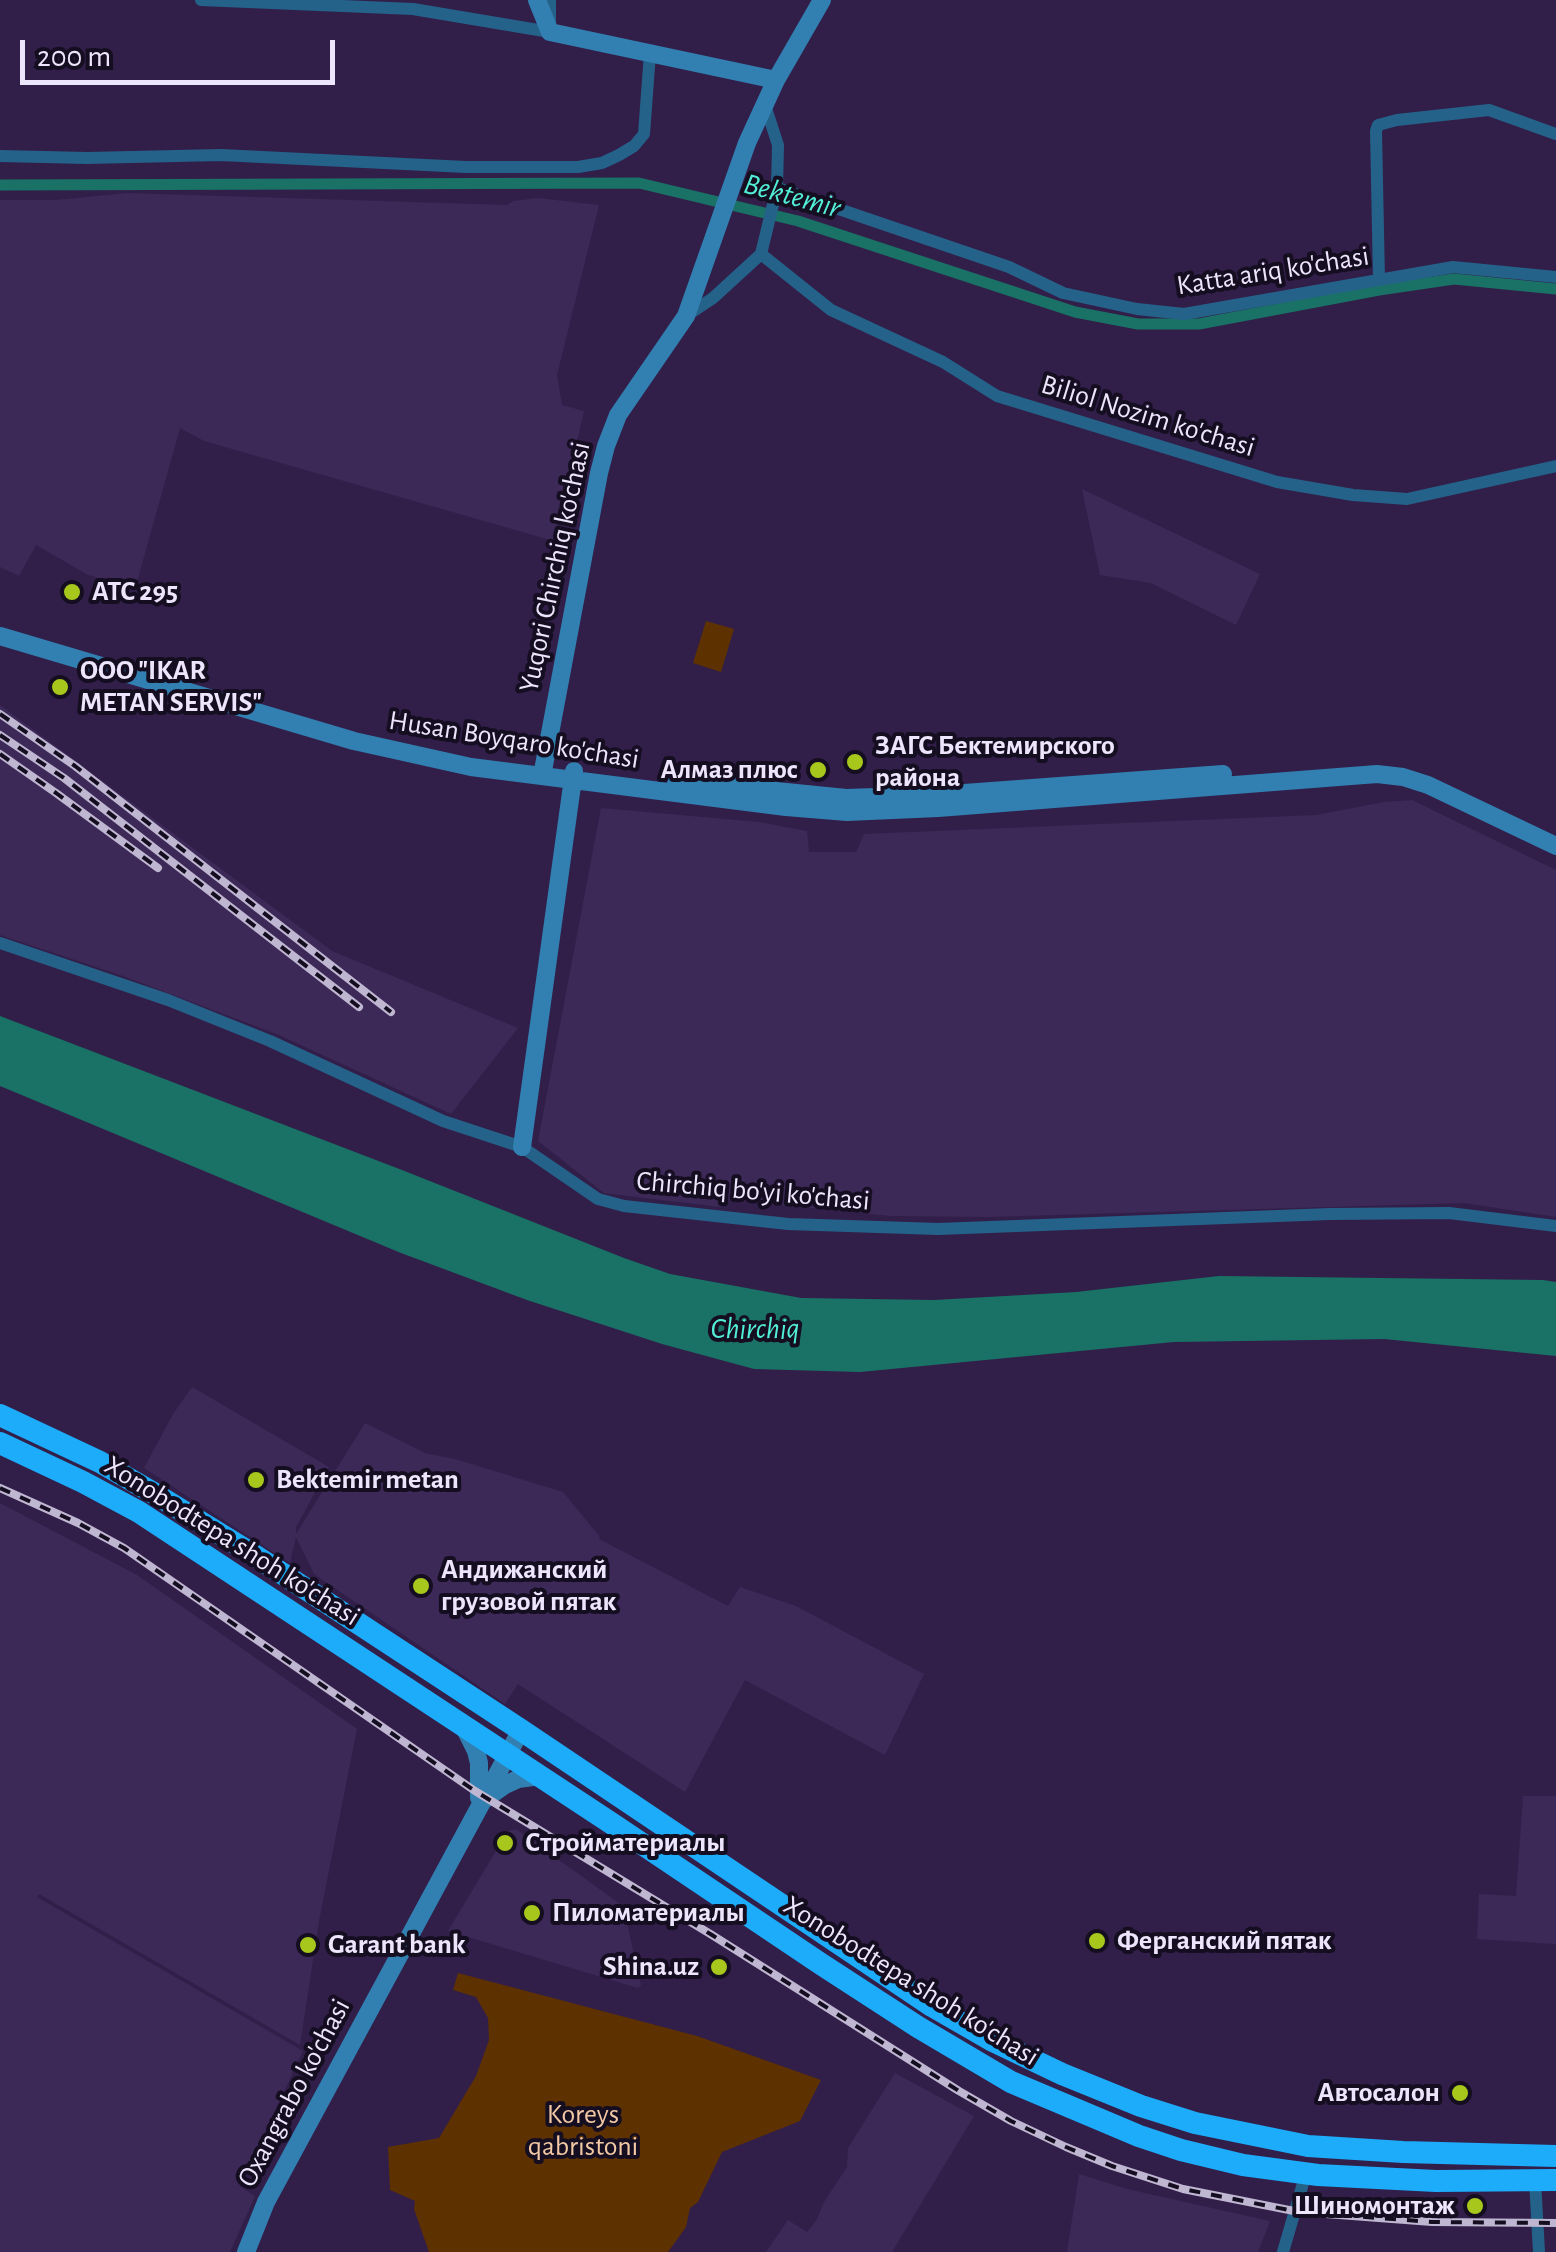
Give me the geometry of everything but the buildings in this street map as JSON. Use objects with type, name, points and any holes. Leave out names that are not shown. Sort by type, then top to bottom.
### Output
[{"type":"highway","name":"Xonobodtepa shoh ko'chasi","points":[[0,1415],[100,1462],[251,1554],[932,2006],[992,2040],[1076,2080],[1168,2115],[1238,2133],[1318,2147],[1556,2156]]},
{"type":"highway","name":"Xonobodtepa shoh ko'chasi","points":[[0,1442],[139,1512],[821,1964],[1010,2082],[1107,2124],[1222,2161],[1312,2174],[1545,2180]]},
{"type":"highway","points":[[980,2063],[992,2040]]},
{"type":"highway","points":[[1312,2174],[1318,2147]]},
{"type":"main road","points":[[537,0],[550,32],[776,80]]},
{"type":"main road","name":"Yuqori Chirchiq ko'chasi","points":[[542,771],[606,446],[618,416],[686,316],[764,105],[822,0]]},
{"type":"main road","name":"Husan Boyqaro ko'chasi","points":[[0,625],[356,736]]},
{"type":"main road","name":"Husan Boyqaro ko'chasi","points":[[0,636],[356,736],[542,771],[846,798],[937,802],[1377,774],[1428,785],[1556,846]]},
{"type":"main road","name":"Husan Boyqaro ko'chasi","points":[[937,802],[1377,763],[1433,776],[1556,835]]},
{"type":"main road","points":[[522,1146],[574,775]]},
{"type":"main road","points":[[463,1725],[479,1764],[480,1804]]},
{"type":"main road","name":"Oxangrabo ko'chasi","points":[[246,2252],[266,2202],[520,1730]]},
{"type":"main road","points":[[480,1804],[505,1785],[540,1776]]},
{"type":"street","points":[[202,0],[412,10],[550,32],[550,0]]},
{"type":"street","points":[[0,156],[222,155],[466,167],[578,168],[619,155],[644,134],[650,53]]},
{"type":"street","points":[[686,316],[714,298],[761,254],[775,195],[778,145],[764,105]]},
{"type":"street","points":[[1379,280],[1378,125],[1490,110],[1556,134]]},
{"type":"street","name":"Katta ariq ko'chasi","points":[[775,195],[1009,267],[1064,293],[1137,309],[1184,314],[1454,267],[1556,277]]},
{"type":"street","name":"Biliol Nozim ko'chasi","points":[[761,254],[831,310],[942,362],[997,396],[1277,482],[1354,496],[1407,499],[1556,466]]},
{"type":"street","name":"Chirchiq bo'yi ko'chasi","points":[[0,944],[168,1000],[270,1041],[443,1121],[522,1146],[598,1199],[610,1203],[788,1224],[938,1230],[1449,1213],[1556,1226]]},
{"type":"street","points":[[1282,2252],[1312,2174]]},
{"type":"street","points":[[1539,2252],[1545,2180]]},
{"type":"shaded area","points":[[126,193],[507,205],[538,198],[599,205],[557,375],[562,405],[584,411],[554,541],[204,441],[180,428],[135,589],[88,575],[36,545],[19,576],[0,567],[0,200],[56,200]]},
{"type":"shaded area","points":[[1082,489],[1260,574],[1236,625],[1151,583],[1100,575]]},
{"type":"shaded area","points":[[0,705],[332,951],[518,1028],[451,1114],[279,1035],[0,935]]},
{"type":"shaded area","points":[[1412,800],[1556,870],[1556,1217],[1464,1203],[988,1217],[891,1216],[729,1200],[720,1207],[604,1193],[538,1141],[601,808],[759,822],[807,831],[809,852],[856,852],[864,834],[1316,815]]},
{"type":"shaded area","points":[[192,1387],[329,1467],[296,1527],[296,1534],[365,1423],[425,1453],[563,1492],[599,1539],[728,1606],[740,1587],[796,1606],[924,1674],[885,1755],[745,1680],[685,1792],[518,1684],[505,1704],[314,1574],[296,1537],[290,1563],[144,1468]]},
{"type":"shaded area","points":[[0,1503],[137,1575],[357,1729],[319,1921],[300,2045],[39,1894],[37,1897],[303,2051],[240,2186],[255,2196],[230,2252],[0,2252]]},
{"type":"shaded area","points":[[1523,1796],[1556,1796],[1556,1944],[1477,1939],[1479,1894],[1516,1896]]},
{"type":"shaded area","points":[[516,1829],[623,1906],[641,1985],[638,1988],[448,1931],[508,1831]]},
{"type":"shaded area","points":[[895,2073],[974,2116],[892,2252],[766,2252],[788,2220],[807,2232],[816,2221],[847,2167],[848,2148]]},
{"type":"shaded area","points":[[1079,2174],[1127,2189],[1270,2221],[1258,2252],[1067,2252]]},
{"type":"green space","points":[[706,621],[734,629],[721,672],[693,663]]},
{"type":"green space","name":"Koreys qabristoni","points":[[458,1973],[697,2036],[821,2080],[800,2121],[722,2152],[698,2202],[690,2208],[686,2227],[668,2252],[429,2252],[414,2209],[415,2201],[390,2190],[388,2147],[439,2138],[476,2076],[489,2040],[488,2018],[476,1997],[453,1990]]},
{"type":"water","name":"Chirchiq","points":[[0,1016],[670,1274],[801,1298],[934,1300],[1076,1292],[1219,1276],[1543,1280],[1556,1282],[1556,1356],[1384,1339],[1174,1342],[860,1372],[754,1369],[527,1300],[401,1253],[0,1086]]},
{"type":"waterway","name":"Bektemir","points":[[0,185],[639,183],[798,221],[1075,312],[1138,324],[1199,324],[1454,279],[1556,289]]},
{"type":"railway","points":[[0,714],[75,766],[391,1012]]},
{"type":"railway","points":[[0,735],[64,778],[359,1007]]},
{"type":"railway","points":[[0,754],[158,868]]},
{"type":"railway","points":[[0,1488],[124,1548],[475,1791],[959,2091],[1066,2147],[1183,2189],[1299,2212],[1432,2222],[1556,2223]]},
{"type":"place","name":"ATC 295","points":[[72,592]]},
{"type":"place","name":"OOO \"IKAR METAN SERVIS\"","points":[[60,687]]},
{"type":"place","name":"ЗАГС Бектемирского района","points":[[855,762]]},
{"type":"place","name":"Алмаз плюс","points":[[818,770]]},
{"type":"place","name":"Bektemir metan","points":[[256,1480]]},
{"type":"place","name":"Андижанский грузовой пятак","points":[[421,1586]]},
{"type":"place","name":"Стройматериалы","points":[[505,1843]]},
{"type":"place","name":"Пиломатериалы","points":[[532,1913]]},
{"type":"place","name":"Ферганский пятак","points":[[1097,1941]]},
{"type":"place","name":"Garant bank","points":[[308,1945]]},
{"type":"place","name":"Shina.uz","points":[[719,1967]]},
{"type":"place","name":"Автосалон","points":[[1460,2093]]},
{"type":"place","name":"Шиномонтаж","points":[[1475,2206]]}]
